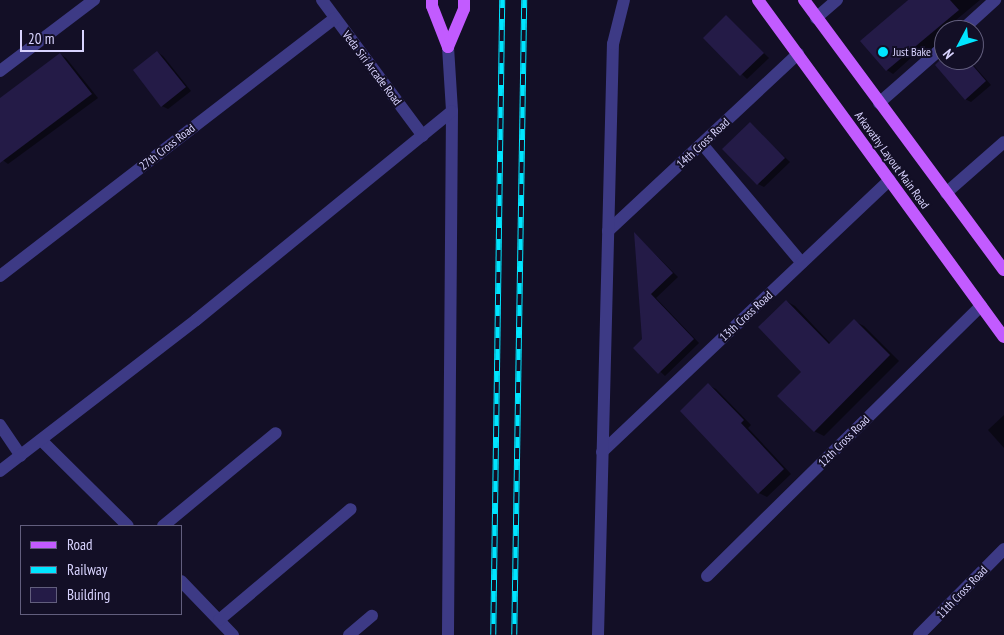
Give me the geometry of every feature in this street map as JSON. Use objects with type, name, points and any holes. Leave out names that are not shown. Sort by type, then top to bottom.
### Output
[{"type":"main road","name":"Arkavathy Layout Main Road","points":[[758,0],[1004,337]]},
{"type":"main road","name":"Arkavathy Layout Main Road","points":[[804,0],[1004,270]]},
{"type":"main road","points":[[432,3],[448,47]]},
{"type":"main road","points":[[448,47],[464,5]]},
{"type":"street","points":[[0,71],[94,0]]},
{"type":"street","name":"Veda Siri Arcade Road","points":[[322,0],[423,136]]},
{"type":"street","points":[[598,635],[613,44],[624,0]]},
{"type":"street","points":[[816,18],[837,0]]},
{"type":"street","points":[[973,20],[995,0]]},
{"type":"street","name":"27th Cross Road","points":[[0,276],[335,18]]},
{"type":"street","points":[[448,47],[452,111],[448,635]]},
{"type":"street","name":"14th Cross Road","points":[[608,231],[798,54]]},
{"type":"street","points":[[879,103],[934,55]]},
{"type":"street","points":[[0,471],[196,320],[452,111]]},
{"type":"street","points":[[946,193],[1004,142]]},
{"type":"street","points":[[702,144],[802,263]]},
{"type":"street","name":"13th Cross Road","points":[[602,452],[890,180]]},
{"type":"street","name":"12th Cross Road","points":[[707,576],[981,306]]},
{"type":"street","points":[[0,425],[20,456]]},
{"type":"street","points":[[165,525],[276,433]]},
{"type":"street","points":[[41,440],[127,525]]},
{"type":"street","points":[[219,620],[351,509]]},
{"type":"street","name":"11th Cross Road","points":[[919,635],[1004,548]]},
{"type":"street","points":[[182,582],[233,635]]},
{"type":"street","points":[[349,635],[372,616]]},
{"type":"building","points":[[908,0],[950,0],[959,10],[947,20],[934,20],[934,31],[886,71],[860,41]]},
{"type":"building","points":[[726,15],[764,53],[740,76],[703,38]]},
{"type":"building","points":[[157,51],[186,87],[161,107],[133,70]]},
{"type":"building","points":[[60,53],[92,94],[0,163],[0,98]]},
{"type":"building","points":[[939,70],[977,70],[986,81],[965,100]]},
{"type":"building","points":[[750,122],[785,158],[757,185],[722,149]]},
{"type":"building","points":[[634,232],[673,273],[651,294],[694,339],[658,374],[633,348],[642,339]]},
{"type":"building","points":[[786,300],[829,344],[854,319],[890,355],[814,432],[777,396],[801,372],[758,327]]},
{"type":"building","points":[[708,383],[744,420],[741,423],[784,469],[758,494],[680,411]]},
{"type":"railway","points":[[493,635],[502,0]]},
{"type":"railway","points":[[514,635],[524,0]]},
{"type":"place","name":"Just Bake","points":[[883,52]]}]
